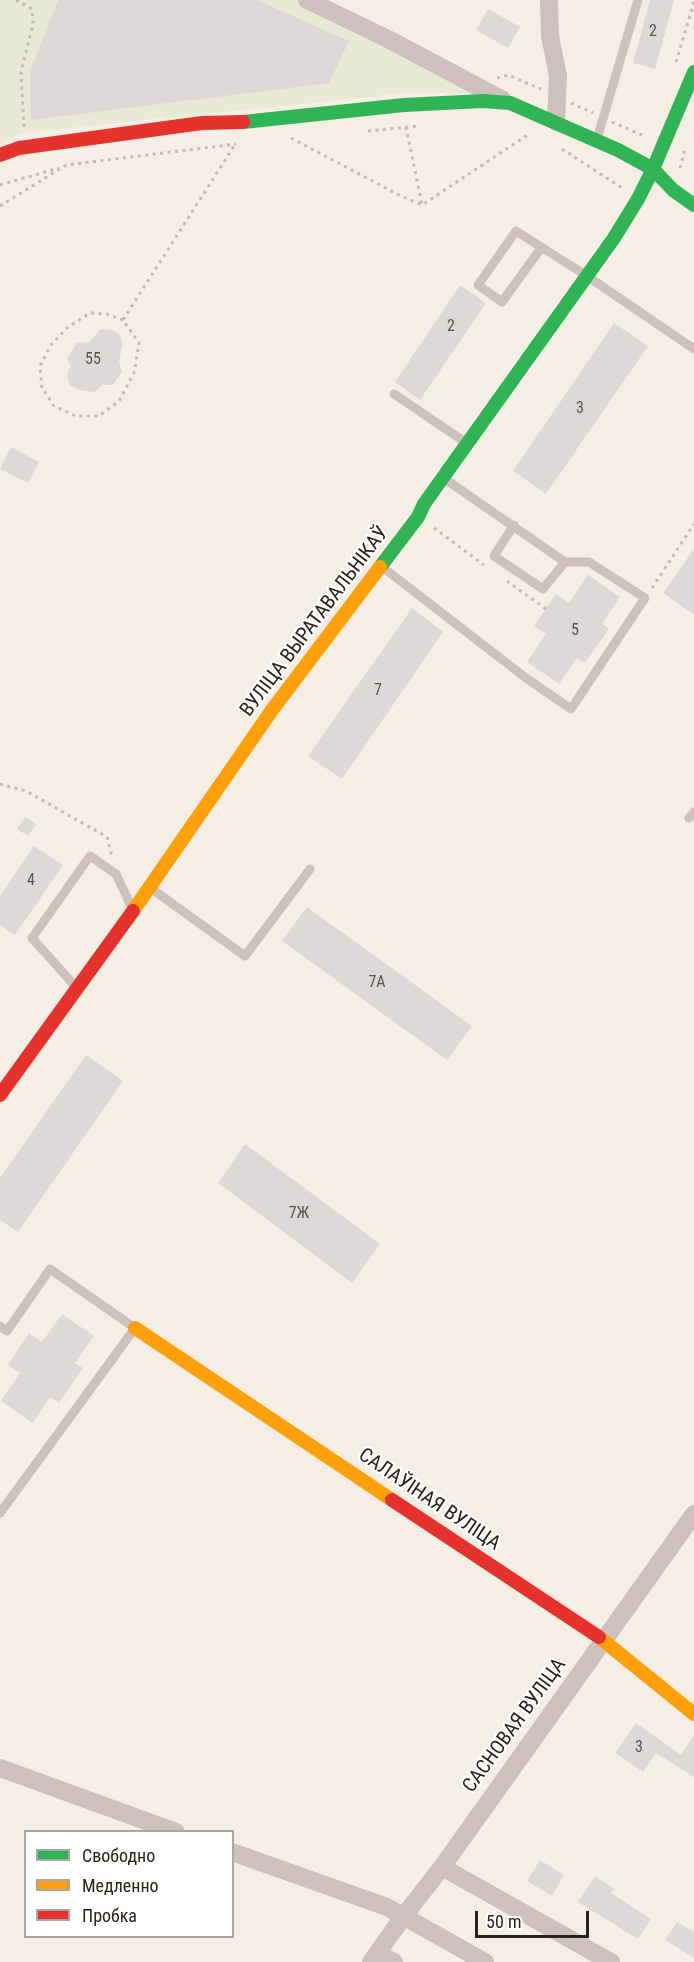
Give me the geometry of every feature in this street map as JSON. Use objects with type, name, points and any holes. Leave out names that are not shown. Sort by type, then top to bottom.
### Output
[{"type":"street","points":[[307,0],[388,39],[510,103],[597,140],[653,169],[673,190],[694,206]]},
{"type":"street","points":[[549,0],[550,36],[558,76],[556,122]]},
{"type":"street","name":"ВУЛІЦА ВЫРАТАВАЛЬНІКАЎ","points":[[0,1095],[150,887],[272,710],[418,517],[467,443],[587,276],[638,198],[653,169],[694,72]]},
{"type":"street","points":[[0,155],[26,147],[202,123],[243,122],[404,105],[483,101],[510,103]]},
{"type":"street","name":"САЛАЎІНАЯ ВУЛІЦА","points":[[135,1328],[604,1641],[694,1714]]},
{"type":"street","name":"САСНОВАЯ ВУЛІЦА","points":[[374,1958],[442,1867],[694,1514]]},
{"type":"street","points":[[0,1768],[170,1830]]},
{"type":"street","points":[[234,1853],[387,1907],[485,1962]]},
{"type":"street","points":[[442,1867],[611,1962]]},
{"type":"street","points":[[374,1958],[394,1962]]},
{"type":"lane","points":[[597,140],[638,0]]},
{"type":"lane","points":[[541,248],[502,302],[478,285],[516,231],[694,349]]},
{"type":"lane","points":[[394,394],[467,443]]},
{"type":"lane","points":[[381,566],[526,678],[571,709],[645,598],[589,562],[565,562],[443,478]]},
{"type":"lane","points":[[514,525],[494,556],[543,589],[565,562]]},
{"type":"lane","points":[[77,989],[32,938],[90,856],[116,874],[133,911]]},
{"type":"lane","points":[[150,887],[244,956],[310,869]]},
{"type":"lane","points":[[0,1326],[8,1331],[50,1269],[135,1328],[0,1513]]},
{"type":"path","points":[[16,0],[32,9],[33,24],[21,72],[21,103],[26,147]]},
{"type":"path","points":[[123,320],[236,144],[243,122]]},
{"type":"path","points":[[360,131],[426,125]]},
{"type":"path","points":[[406,127],[422,205]]},
{"type":"path","points":[[422,205],[533,131],[527,128]]},
{"type":"path","points":[[281,139],[302,137]]},
{"type":"path","points":[[291,138],[422,205]]},
{"type":"path","points":[[0,185],[66,165],[244,143]]},
{"type":"path","points":[[553,144],[638,198]]},
{"type":"path","points":[[0,206],[66,165]]},
{"type":"path","points":[[90,313],[107,314],[123,320],[139,343],[135,373],[119,401],[99,416],[76,416],[54,406],[42,388],[40,366],[51,345],[68,327],[90,313]]},
{"type":"path","points":[[418,517],[491,569]]},
{"type":"path","points":[[645,598],[694,524]]},
{"type":"path","points":[[500,576],[546,609]]},
{"type":"path","points":[[0,784],[26,791],[107,837],[116,874]]},
{"type":"green space","points":[[0,0],[300,0],[489,94],[409,93],[21,133],[0,145]]},
{"type":"building","points":[[58,0],[257,0],[349,41],[329,83],[31,120],[30,71]]},
{"type":"building","points":[[650,0],[674,0],[655,69],[633,63]]},
{"type":"building","points":[[488,9],[520,27],[508,48],[476,30]]},
{"type":"building","points":[[460,285],[486,303],[420,400],[395,382]]},
{"type":"building","points":[[614,323],[648,346],[546,494],[513,471]]},
{"type":"building","points":[[101,329],[112,330],[119,334],[123,343],[119,361],[122,372],[113,385],[102,385],[95,392],[80,390],[70,385],[67,374],[71,366],[67,359],[77,343],[89,342]]},
{"type":"building","points":[[11,447],[39,462],[28,483],[0,469]]},
{"type":"building","points":[[694,549],[694,615],[663,593]]},
{"type":"building","points":[[588,575],[620,597],[602,624],[609,629],[585,663],[577,658],[559,684],[527,662],[546,634],[534,626],[556,594],[569,603]]},
{"type":"building","points":[[412,608],[443,632],[342,779],[308,756]]},
{"type":"building","points":[[25,817],[36,824],[28,836],[17,829]]},
{"type":"building","points":[[34,846],[63,865],[15,935],[0,925],[0,896]]},
{"type":"building","points":[[307,907],[472,1026],[447,1060],[282,941]]},
{"type":"building","points":[[86,1055],[123,1081],[18,1232],[0,1220],[0,1178]]},
{"type":"building","points":[[245,1144],[380,1244],[352,1283],[218,1183]]},
{"type":"building","points":[[62,1314],[94,1336],[75,1363],[83,1368],[59,1403],[50,1397],[33,1423],[1,1401],[20,1373],[8,1365],[29,1333],[42,1342]]},
{"type":"building","points":[[636,1723],[681,1755],[694,1735],[694,1777],[656,1753],[643,1772],[615,1753]]},
{"type":"building","points":[[540,1860],[564,1875],[552,1896],[527,1881]]},
{"type":"building","points":[[595,1876],[614,1889],[611,1893],[651,1919],[638,1939],[578,1902]]},
{"type":"building","points":[[677,1922],[694,1932],[694,1958],[665,1940]]},
{"type":"traffic: fast","points":[[380,567],[418,517],[424,504],[614,238],[653,169],[694,72]]},
{"type":"traffic: fast","points":[[243,122],[404,105],[483,101],[510,103],[618,150],[653,169],[673,190],[694,205]]},
{"type":"traffic: slow","points":[[133,911],[272,710],[380,567]]},
{"type":"traffic: slow","points":[[135,1328],[392,1500]]},
{"type":"traffic: slow","points":[[599,1637],[694,1714]]},
{"type":"traffic: jam","points":[[0,155],[19,148],[202,123],[243,122]]},
{"type":"traffic: jam","points":[[0,1095],[133,911]]},
{"type":"traffic: jam","points":[[392,1500],[599,1637]]}]
